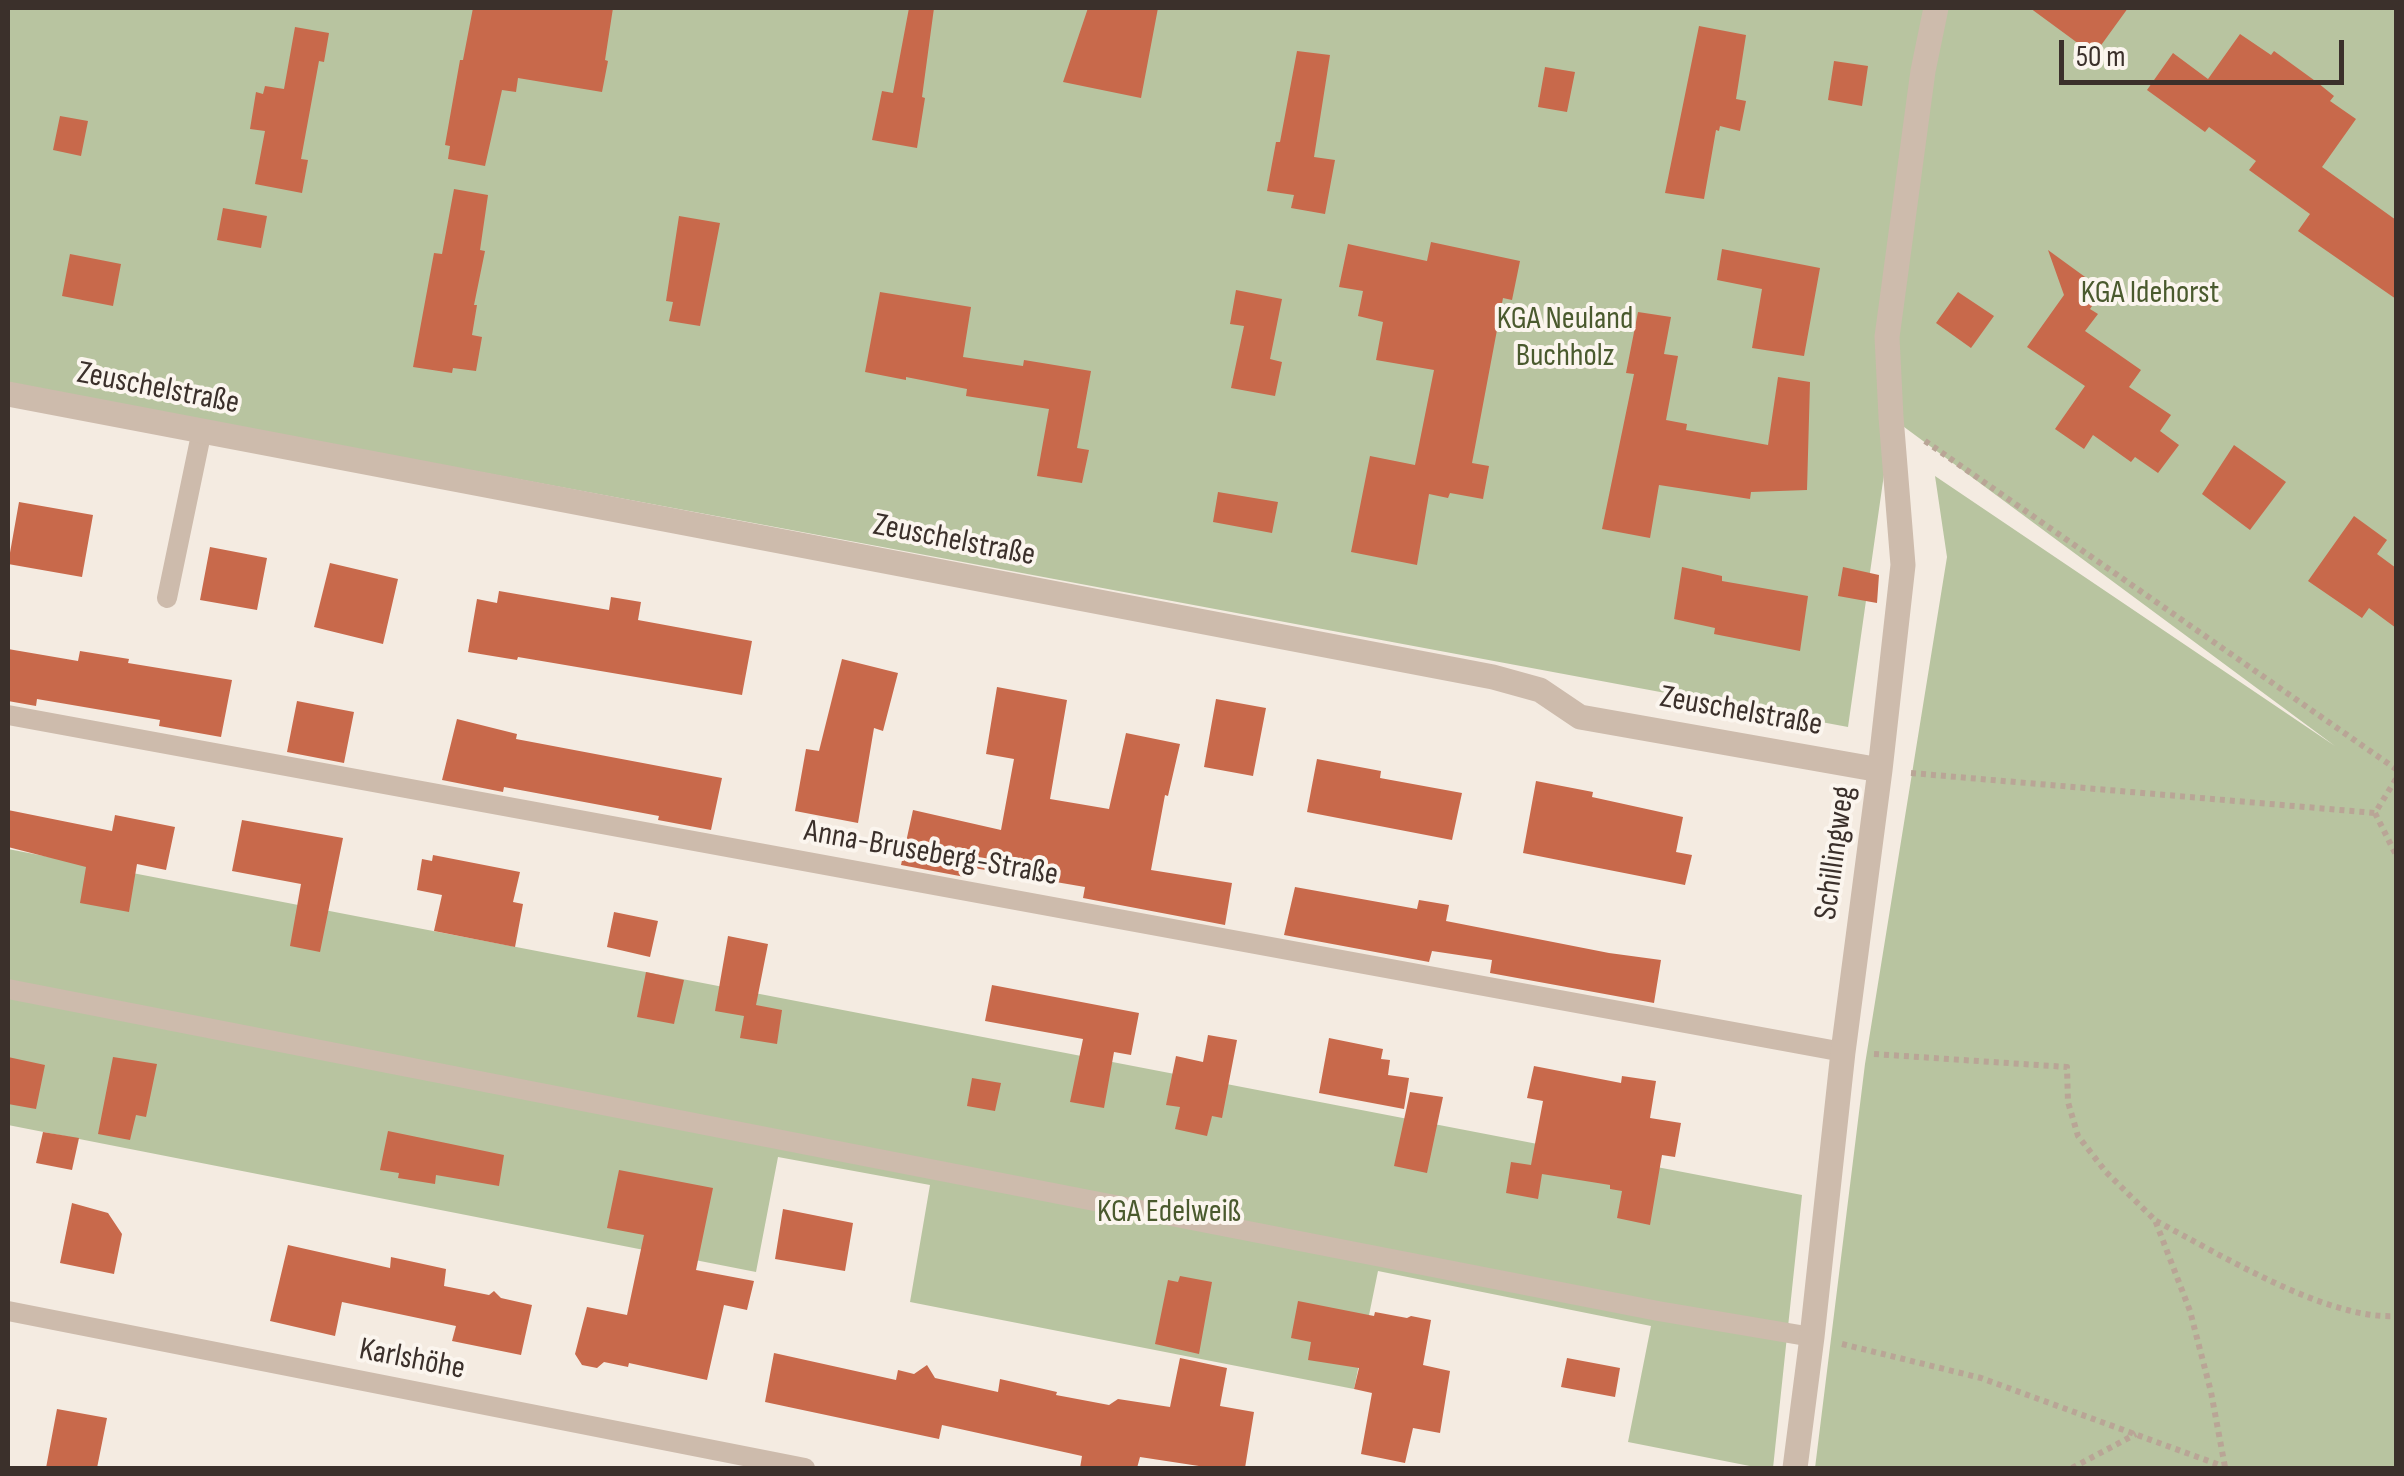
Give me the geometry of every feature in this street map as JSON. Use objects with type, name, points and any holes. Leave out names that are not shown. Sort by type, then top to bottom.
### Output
[{"type":"street","name":"Schillingweg","points":[[1795,1468],[1903,566],[1887,337],[1923,71],[1936,8]]},
{"type":"street","name":"Zeuschelstraße","points":[[8,394],[1492,677],[1540,690],[1580,716],[1880,770]]},
{"type":"lane","points":[[166,598],[202,430]]},
{"type":"lane","name":"Anna-Bruseberg-Straße","points":[[8,715],[1843,1052]]},
{"type":"lane","points":[[8,989],[1638,1307],[1812,1337]]},
{"type":"lane","name":"Karlshöhe","points":[[8,1311],[806,1468]]},
{"type":"path","points":[[1891,417],[2396,769]]},
{"type":"path","points":[[1880,770],[2374,813]]},
{"type":"path","points":[[2374,813],[2396,779]]},
{"type":"path","points":[[2374,813],[2396,855]]},
{"type":"path","points":[[1843,1052],[2067,1067],[2068,1102],[2078,1136],[2106,1172],[2155,1220],[2330,1307],[2396,1316]]},
{"type":"path","points":[[2155,1220],[2190,1311],[2226,1468]]},
{"type":"path","points":[[1812,1337],[1981,1378],[2226,1468]]},
{"type":"path","points":[[2072,1468],[2136,1434]]},
{"type":"green space","points":[[8,8],[2396,8],[2396,1468],[1815,1468],[1865,1064],[1947,557],[1935,476],[2335,746],[1892,418],[1848,727],[8,384]]},
{"type":"green space","name":"KGA Edelweiß","points":[[8,849],[1802,1195],[1773,1468],[1628,1442],[1651,1326],[1378,1271],[1354,1389],[910,1302],[930,1185],[778,1157],[756,1272],[8,1125]]},
{"type":"building","points":[[473,8],[613,8],[602,92],[518,78],[516,92],[502,90],[485,166],[448,159],[450,146],[445,145]]},
{"type":"building","points":[[909,8],[934,8],[917,148],[872,140],[882,91],[893,93]]},
{"type":"building","points":[[1088,8],[1158,8],[1141,98],[1063,82]]},
{"type":"building","points":[[2030,8],[2128,8],[2094,55]]},
{"type":"building","points":[[1699,26],[1746,35],[1736,99],[1746,101],[1740,131],[1720,126],[1716,130],[1704,199],[1665,193]]},
{"type":"building","points":[[295,27],[329,33],[324,62],[319,61],[301,159],[308,160],[302,193],[255,184],[265,131],[250,129],[256,92],[263,94],[265,86],[284,89]]},
{"type":"building","points":[[2240,34],[2271,55],[2274,51],[2318,83],[2334,96],[2330,101],[2356,119],[2322,167],[2396,220],[2396,299],[2298,231],[2310,214],[2249,170],[2256,161],[2209,127],[2205,132],[2147,90],[2173,53],[2208,79]]},
{"type":"building","points":[[1297,51],[1330,55],[1314,157],[1335,160],[1325,214],[1291,208],[1294,195],[1267,191]]},
{"type":"building","points":[[1834,61],[1868,66],[1862,106],[1828,100]]},
{"type":"building","points":[[1545,67],[1575,72],[1567,112],[1538,107]]},
{"type":"building","points":[[60,116],[88,121],[81,156],[53,150]]},
{"type":"building","points":[[454,189],[488,195],[480,250],[485,251],[474,305],[472,335],[482,337],[476,371],[453,368],[452,373],[413,367],[434,253],[442,254]]},
{"type":"building","points":[[223,208],[267,216],[261,248],[217,240]]},
{"type":"building","points":[[679,216],[720,223],[700,326],[669,321],[673,302],[666,301]]},
{"type":"building","points":[[1431,242],[1520,261],[1512,300],[1503,298],[1472,463],[1489,466],[1483,499],[1429,494],[1417,565],[1351,552],[1370,456],[1415,465],[1434,370],[1376,360],[1383,322],[1358,316],[1363,291],[1339,287],[1348,244],[1427,261]]},
{"type":"building","points":[[1722,249],[1820,268],[1804,356],[1752,348],[1762,289],[1717,280]]},
{"type":"building","points":[[2048,250],[2103,290],[2090,309],[2098,314],[2085,331],[2141,370],[2129,387],[2171,415],[2160,431],[2179,445],[2158,473],[2135,457],[2131,462],[2093,435],[2084,449],[2055,429],[2085,386],[2027,347],[2064,295]]},
{"type":"building","points":[[70,254],[121,264],[113,306],[62,296]]},
{"type":"building","points":[[1236,290],[1282,299],[1270,359],[1282,362],[1275,396],[1231,388],[1244,326],[1230,324]]},
{"type":"building","points":[[880,292],[971,307],[963,357],[1023,366],[1024,360],[1091,371],[1077,448],[1089,450],[1082,483],[1037,476],[1049,409],[966,396],[967,389],[865,372]]},
{"type":"building","points":[[1958,292],[1994,316],[1971,348],[1936,323]]},
{"type":"building","points":[[1638,312],[1671,317],[1664,354],[1678,356],[1666,420],[1687,424],[1686,430],[1768,445],[1778,377],[1810,382],[1807,490],[1751,492],[1750,499],[1659,485],[1650,538],[1602,529],[1634,374],[1626,373]]},
{"type":"building","points":[[2234,445],[2286,482],[2250,530],[2202,494]]},
{"type":"building","points":[[1218,492],[1278,502],[1272,533],[1213,522]]},
{"type":"building","points":[[19,502],[93,515],[82,577],[8,564]]},
{"type":"building","points":[[2354,516],[2387,540],[2377,554],[2396,568],[2396,628],[2369,608],[2362,618],[2308,581]]},
{"type":"building","points":[[210,547],[267,558],[257,610],[200,600]]},
{"type":"building","points":[[330,563],[398,579],[383,644],[314,627]]},
{"type":"building","points":[[1682,567],[1722,576],[1722,581],[1808,596],[1800,651],[1714,634],[1715,628],[1674,619]]},
{"type":"building","points":[[1843,567],[1879,575],[1877,603],[1838,596]]},
{"type":"building","points":[[499,591],[609,610],[611,597],[641,602],[638,620],[752,641],[742,695],[468,652],[477,599],[497,603]]},
{"type":"building","points":[[8,649],[78,661],[80,651],[232,680],[221,737],[159,726],[160,720],[37,699],[36,706],[8,701]]},
{"type":"building","points":[[842,659],[898,673],[883,731],[874,728],[858,823],[795,811],[806,749],[819,751]]},
{"type":"building","points":[[997,687],[1067,700],[1050,799],[1109,809],[1126,733],[1180,744],[1168,796],[1165,795],[1151,870],[1232,883],[1225,925],[1083,898],[1085,887],[968,867],[965,877],[901,865],[913,810],[1001,830],[1014,759],[986,754]]},
{"type":"building","points":[[1216,699],[1266,708],[1253,776],[1204,767]]},
{"type":"building","points":[[297,701],[354,712],[344,763],[287,752]]},
{"type":"building","points":[[457,719],[517,734],[516,739],[722,778],[711,830],[658,820],[659,816],[504,787],[503,792],[442,780]]},
{"type":"building","points":[[1317,759],[1381,771],[1380,778],[1462,793],[1452,840],[1307,812]]},
{"type":"building","points":[[1536,781],[1683,817],[1676,852],[1692,855],[1685,885],[1523,853]]},
{"type":"building","points":[[8,810],[112,831],[115,815],[175,827],[166,870],[137,864],[129,912],[80,903],[86,867],[8,847]]},
{"type":"building","points":[[242,820],[343,838],[320,952],[290,946],[301,884],[232,871]]},
{"type":"building","points":[[433,855],[520,872],[513,902],[523,904],[515,947],[434,931],[442,895],[417,890],[422,859],[432,861]]},
{"type":"building","points":[[1295,887],[1417,909],[1419,900],[1449,905],[1446,921],[1661,960],[1654,1003],[1490,973],[1492,960],[1432,951],[1429,962],[1284,935]]},
{"type":"building","points":[[614,912],[658,921],[650,957],[607,947]]},
{"type":"building","points":[[728,936],[768,944],[756,1005],[782,1010],[777,1044],[740,1038],[744,1016],[715,1011]]},
{"type":"building","points":[[646,972],[684,980],[674,1024],[637,1017]]},
{"type":"building","points":[[992,985],[1139,1013],[1131,1055],[1114,1052],[1104,1108],[1070,1102],[1083,1039],[985,1021]]},
{"type":"building","points":[[1208,1035],[1237,1040],[1222,1118],[1212,1116],[1207,1136],[1175,1129],[1180,1107],[1166,1105],[1176,1056],[1203,1062]]},
{"type":"building","points":[[1329,1038],[1383,1049],[1381,1059],[1390,1060],[1388,1075],[1409,1078],[1404,1109],[1319,1093]]},
{"type":"building","points":[[8,1057],[45,1065],[36,1109],[8,1104]]},
{"type":"building","points":[[113,1057],[157,1064],[146,1117],[136,1115],[130,1140],[98,1134]]},
{"type":"building","points":[[1534,1066],[1621,1083],[1622,1076],[1656,1081],[1650,1118],[1681,1123],[1675,1157],[1662,1155],[1650,1225],[1617,1218],[1622,1191],[1610,1189],[1610,1185],[1542,1174],[1538,1199],[1506,1193],[1511,1162],[1531,1165],[1543,1101],[1527,1098]]},
{"type":"building","points":[[972,1078],[1001,1083],[995,1111],[967,1106]]},
{"type":"building","points":[[1410,1092],[1443,1097],[1427,1173],[1394,1166]]},
{"type":"building","points":[[388,1131],[504,1155],[499,1186],[436,1175],[435,1184],[398,1178],[399,1173],[380,1170]]},
{"type":"building","points":[[43,1132],[79,1138],[72,1170],[36,1163]]},
{"type":"building","points":[[619,1170],[713,1188],[696,1270],[754,1281],[747,1310],[724,1305],[707,1380],[629,1363],[628,1367],[604,1362],[597,1368],[582,1365],[575,1354],[587,1307],[627,1315],[644,1235],[607,1228]]},
{"type":"building","points":[[72,1203],[108,1213],[122,1234],[114,1274],[60,1263]]},
{"type":"building","points":[[783,1209],[853,1223],[845,1271],[775,1259]]},
{"type":"building","points":[[288,1245],[390,1268],[391,1257],[446,1269],[444,1286],[489,1295],[494,1291],[501,1298],[532,1305],[521,1355],[452,1341],[456,1326],[342,1302],[335,1336],[270,1321]]},
{"type":"building","points":[[1180,1276],[1212,1282],[1199,1354],[1155,1344],[1168,1280],[1178,1282]]},
{"type":"building","points":[[1298,1301],[1374,1316],[1375,1312],[1431,1320],[1423,1365],[1450,1371],[1440,1433],[1413,1428],[1405,1463],[1361,1454],[1372,1393],[1354,1389],[1359,1368],[1308,1360],[1311,1342],[1291,1338]]},
{"type":"building","points":[[774,1353],[896,1380],[898,1370],[914,1374],[927,1365],[935,1378],[998,1392],[1000,1379],[1109,1405],[1118,1399],[1170,1407],[1180,1358],[1227,1368],[1220,1406],[1254,1412],[1245,1468],[1212,1468],[1140,1457],[1137,1468],[1080,1468],[1082,1456],[942,1425],[939,1439],[765,1402]]},
{"type":"building","points":[[1567,1358],[1620,1368],[1615,1397],[1561,1387]]},
{"type":"building","points":[[57,1409],[107,1418],[97,1468],[46,1468]]},
{"type":"park label","name":"KGA Idehorst","points":[[2150,294]]},
{"type":"park label","name":"KGA Neuland Buchholz","points":[[1565,338]]}]
